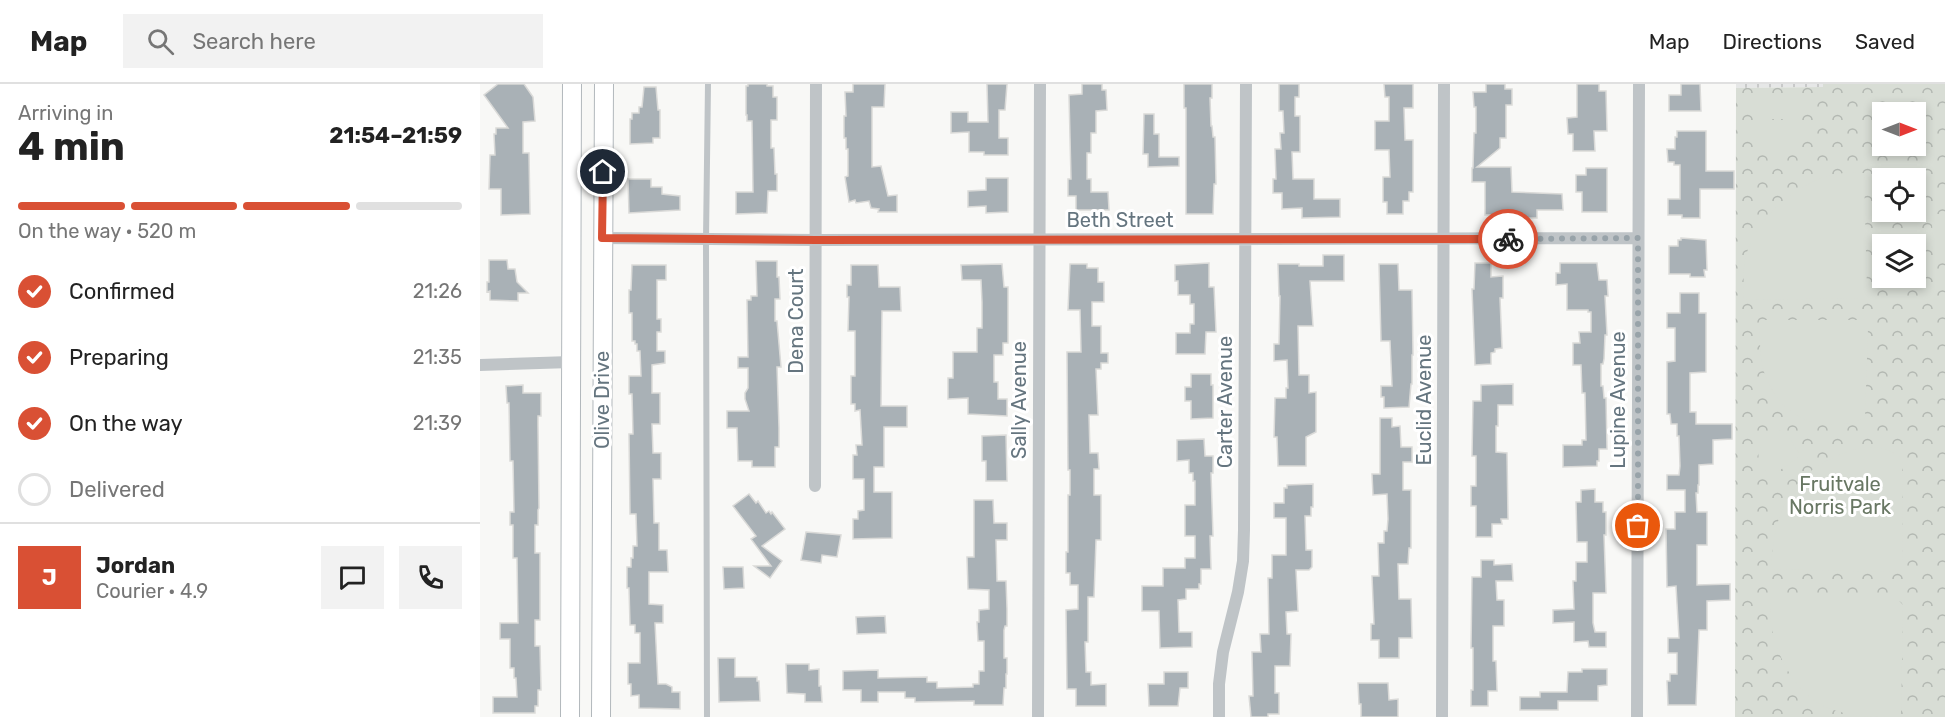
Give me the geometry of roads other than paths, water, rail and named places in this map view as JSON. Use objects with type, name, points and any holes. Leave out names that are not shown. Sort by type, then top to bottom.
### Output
[{"type":"main road","name":"Olive Drive","points":[[570,717],[572,84]]},
{"type":"main road","name":"Olive Drive","points":[[601,717],[604,84]]},
{"type":"street","name":"Dena Court","points":[[815,486],[816,84]]},
{"type":"street","name":"Sally Avenue","points":[[1038,717],[1041,84]]},
{"type":"street","name":"Carter Avenue","points":[[1219,717],[1219,684],[1223,652],[1243,561],[1246,84]]},
{"type":"street","name":"Euclid Avenue","points":[[1442,717],[1444,84]]},
{"type":"street","name":"Lupine Avenue","points":[[1637,717],[1639,84]]},
{"type":"street","name":"Beth Street","points":[[602,238],[816,240],[1638,238]]},
{"type":"street","points":[[480,365],[571,362]]},
{"type":"lane","points":[[707,717],[708,84]]},
{"type":"park label","name":"Fruitvale Norris Park","points":[[1840,496]]}]
